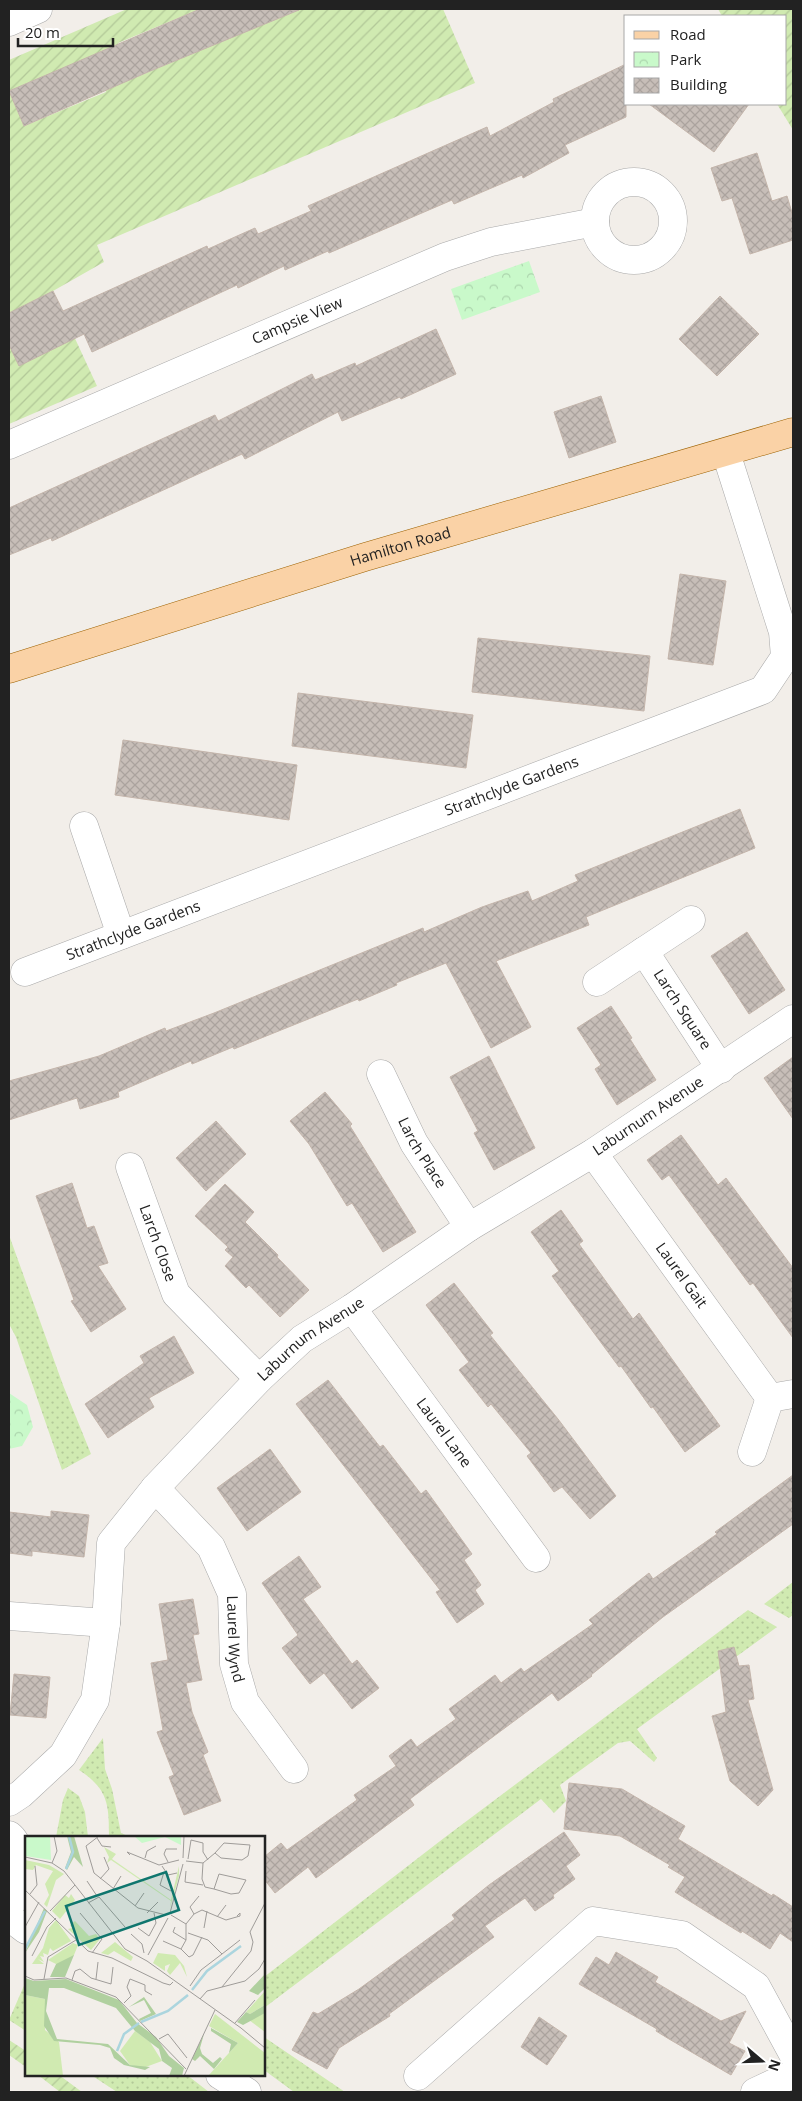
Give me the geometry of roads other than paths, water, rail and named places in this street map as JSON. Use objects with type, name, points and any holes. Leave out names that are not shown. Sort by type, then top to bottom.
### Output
[{"type":"main road","name":"Hamilton Road","points":[[9,669],[365,557],[793,432]]},
{"type":"street","points":[[9,22],[38,9]]},
{"type":"street","name":"Campsie View","points":[[9,445],[445,257],[491,242],[595,222]]},
{"type":"street","name":"Strathclyde Gardens","points":[[25,972],[762,690],[789,659],[783,632],[726,453]]},
{"type":"street","points":[[84,826],[121,935]]},
{"type":"street","points":[[597,982],[691,920]]},
{"type":"street","name":"Larch Square","points":[[644,951],[721,1068]]},
{"type":"street","name":"Laburnum Avenue","points":[[9,1802],[21,1794],[62,1755],[95,1700],[106,1623],[112,1543],[155,1488],[259,1379],[302,1339],[352,1308],[469,1227],[593,1153],[793,1019]]},
{"type":"street","name":"Larch Place","points":[[381,1074],[414,1143],[469,1227]]},
{"type":"street","name":"Laurel Gait","points":[[593,1153],[782,1396],[752,1452]]},
{"type":"street","name":"Larch Close","points":[[130,1167],[176,1294],[259,1379]]},
{"type":"street","name":"Laurel Lane","points":[[352,1308],[536,1558]]},
{"type":"street","name":"Laurel Wynd","points":[[155,1488],[211,1547],[232,1594],[234,1664],[245,1702],[294,1769]]},
{"type":"street","points":[[9,1616],[106,1623]]},
{"type":"street","points":[[9,1835],[12,1837],[22,1861],[21,1886],[9,1907]]},
{"type":"street","points":[[9,1917],[25,1929]]},
{"type":"street","points":[[418,2076],[593,1921],[682,1935],[756,1986],[793,2054]]},
{"type":"street","points":[[755,2092],[793,2074]]},
{"type":"street","points":[[222,2076],[247,2092]]}]
